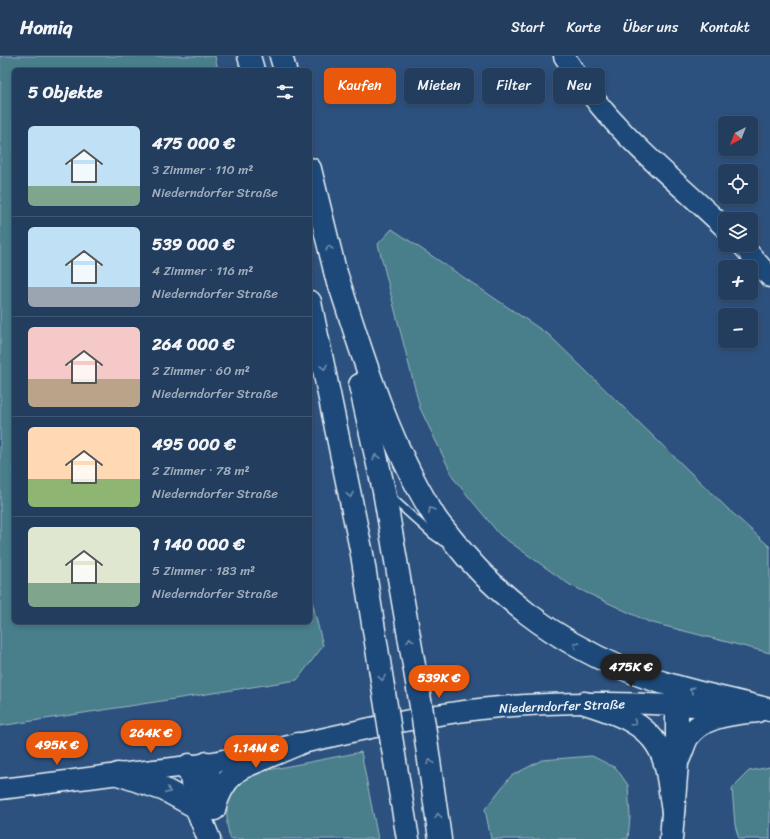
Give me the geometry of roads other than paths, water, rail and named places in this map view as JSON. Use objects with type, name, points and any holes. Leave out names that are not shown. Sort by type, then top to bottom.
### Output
[{"type":"highway","points":[[249,56],[252,68]]},
{"type":"highway","points":[[281,56],[284,68]]},
{"type":"highway","points":[[312,177],[335,270],[384,491],[435,792],[440,839]]},
{"type":"highway","points":[[335,270],[383,415],[409,472],[434,516],[467,558],[499,590],[540,623],[583,650],[623,668],[671,685],[766,711]]},
{"type":"highway","points":[[312,312],[362,554],[408,839]]},
{"type":"highway","points":[[585,703],[615,712],[627,718],[648,733],[656,744],[664,760],[673,811]]},
{"type":"highway","points":[[671,839],[677,763],[677,705]]},
{"type":"highway","points":[[677,763],[687,738],[704,722],[726,715],[766,711]]},
{"type":"highway","points":[[205,808],[218,795],[234,773],[241,768],[298,744]]},
{"type":"highway","points":[[198,764],[209,839]]},
{"type":"highway","points":[[395,839],[397,769]]},
{"type":"highway","points":[[118,774],[165,790],[205,808],[215,839]]},
{"type":"main road","points":[[564,56],[600,107],[643,151],[718,221]]},
{"type":"main road","points":[[748,252],[770,276]]},
{"type":"main road","name":"Niederndorfer Straße","points":[[0,789],[198,764],[447,713],[483,709],[542,704],[585,703],[677,705],[766,711]]},
{"type":"lane","points":[[384,491],[433,535],[467,558]]}]
